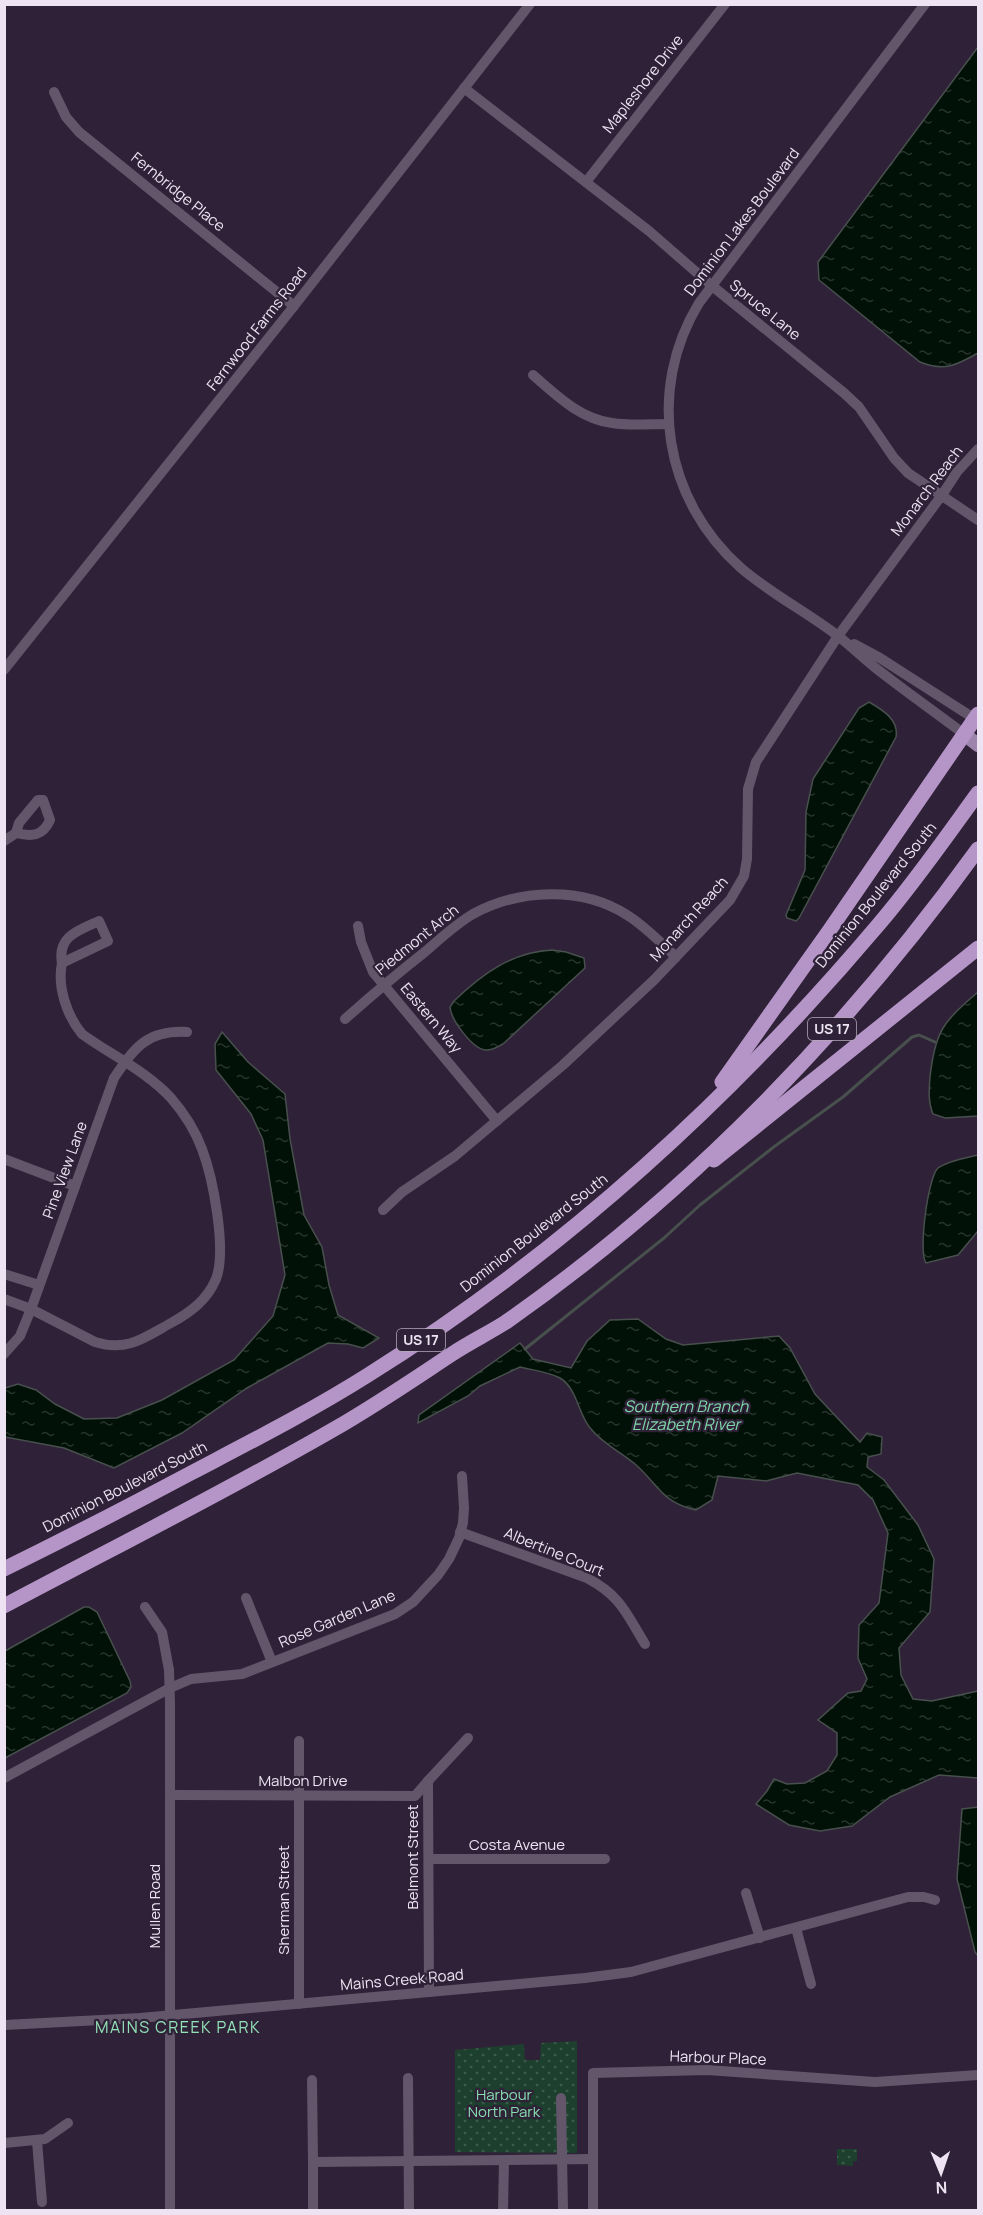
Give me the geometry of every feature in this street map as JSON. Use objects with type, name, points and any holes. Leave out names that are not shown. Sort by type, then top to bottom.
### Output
[{"type":"highway","points":[[696,1118],[977,718]]},
{"type":"highway","name":"Dominion Boulevard South","points":[[4,1569],[263,1436],[367,1376],[463,1312],[520,1270],[632,1179],[790,1024],[844,965],[915,879],[978,793]]},
{"type":"highway","name":"US 17","points":[[4,1606],[268,1467],[404,1387],[454,1353],[503,1324],[560,1282],[668,1194],[773,1092],[822,1040],[907,942],[978,849]]},
{"type":"highway","points":[[668,1194],[741,1141],[978,948]]},
{"type":"main road","points":[[964,734],[978,745]]},
{"type":"street","name":"Fernwood Farms Road","points":[[4,670],[294,306],[530,4]]},
{"type":"street","name":"Mapleshore Drive","points":[[586,182],[725,4]]},
{"type":"street","name":"Dominion Lakes Boulevard","points":[[925,4],[711,285],[687,322],[674,365],[668,424],[673,454],[686,493],[700,519],[740,567],[768,589],[838,636],[964,734]]},
{"type":"street","name":"Spruce Lane","points":[[464,88],[649,231],[711,285],[844,393],[871,423],[894,458],[916,479],[978,520]]},
{"type":"street","name":"Fernbridge Place","points":[[54,92],[66,117],[79,132],[294,306]]},
{"type":"street","points":[[533,375],[564,401],[594,418],[617,424],[668,424]]},
{"type":"street","name":"Monarch Reach","points":[[383,1210],[402,1192],[455,1156],[563,1065],[654,980],[730,900],[744,876],[748,840],[748,789],[756,762],[838,636],[957,472],[978,448]]},
{"type":"street","name":"Dominion Lakes Boulevard","points":[[838,636],[880,658],[977,718]]},
{"type":"street","points":[[4,841],[16,833]]},
{"type":"street","name":"Piedmont Arch","points":[[345,1019],[472,915],[492,905],[540,894],[569,895],[608,906],[626,914],[644,927],[676,957]]},
{"type":"street","points":[[4,1299],[32,1309],[95,1342],[106,1346],[123,1346],[136,1343],[194,1309],[211,1289],[216,1277],[221,1248],[211,1182],[202,1149],[185,1117],[169,1096],[147,1077],[89,1039],[75,1026],[67,1009],[60,972],[62,945],[69,937],[99,921],[108,941],[62,963]]},
{"type":"street","name":"Eastern Way","points":[[358,926],[366,957],[384,985],[497,1121]]},
{"type":"street","name":"Pine View Lane","points":[[4,1354],[20,1336],[32,1309],[114,1078],[130,1053],[147,1039],[162,1033],[187,1032]]},
{"type":"street","points":[[4,1160],[75,1186]]},
{"type":"street","points":[[4,1274],[39,1285]]},
{"type":"street","name":"Rose Garden Lane","points":[[4,1778],[191,1678],[242,1674],[395,1614],[413,1602],[438,1575],[449,1559],[460,1532],[464,1508],[462,1476]]},
{"type":"street","name":"Albertine Court","points":[[460,1532],[587,1578],[606,1588],[618,1599],[645,1644]]},
{"type":"street","points":[[246,1598],[272,1662]]},
{"type":"street","name":"Mullen Road","points":[[145,1607],[162,1632],[170,1688],[170,2211]]},
{"type":"street","points":[[428,1781],[468,1738]]},
{"type":"street","name":"Sherman Street","points":[[299,1741],[299,2004]]},
{"type":"street","name":"Malbon Drive","points":[[170,1795],[415,1796],[428,1781]]},
{"type":"street","name":"Belmont Street","points":[[428,1781],[429,1992]]},
{"type":"street","name":"Costa Avenue","points":[[429,1859],[605,1859]]},
{"type":"street","points":[[746,1893],[760,1938]]},
{"type":"street","name":"Mains Creek Road","points":[[4,2025],[170,2015],[631,1972],[908,1897],[935,1900]]},
{"type":"street","points":[[796,1928],[811,1984]]},
{"type":"street","name":"Harbour Place","points":[[593,2211],[593,2073],[707,2070],[875,2082],[978,2075]]},
{"type":"street","points":[[408,2078],[409,2211]]},
{"type":"street","points":[[312,2080],[313,2211]]},
{"type":"street","points":[[561,2098],[562,2211]]},
{"type":"street","points":[[4,2143],[38,2141],[52,2136],[68,2123]]},
{"type":"street","points":[[38,2141],[42,2202]]},
{"type":"street","points":[[313,2162],[593,2159]]},
{"type":"street","points":[[503,2211],[504,2161]]},
{"type":"green space","name":"Harbour North Park","points":[[577,2041],[577,2153],[455,2152],[455,2050],[524,2044],[525,2060],[540,2060],[541,2043]]},
{"type":"green space","points":[[837,2149],[857,2149],[857,2161],[853,2161],[853,2166],[837,2165]]},
{"type":"water","points":[[978,47],[978,353],[957,364],[943,367],[920,362],[819,280],[818,262]]},
{"type":"water","points":[[869,702],[884,712],[892,721],[895,725],[896,737],[799,918],[796,921],[787,918],[786,915],[805,870],[806,812],[813,779],[859,708]]},
{"type":"water","points":[[552,950],[584,958],[585,968],[503,1044],[485,1050],[474,1044],[454,1019],[450,1007],[454,1001],[499,966],[524,955]]},
{"type":"water","points":[[978,992],[978,1116],[945,1118],[933,1114],[931,1109],[929,1091],[935,1049],[938,1038],[949,1020]]},
{"type":"water","points":[[222,1032],[248,1062],[285,1094],[290,1139],[304,1215],[322,1247],[329,1285],[338,1315],[379,1338],[363,1348],[348,1344],[328,1343],[247,1388],[182,1433],[114,1468],[64,1448],[5,1437],[5,1388],[18,1384],[36,1390],[55,1404],[84,1419],[117,1418],[162,1400],[234,1360],[273,1316],[285,1275],[263,1140],[251,1114],[216,1070],[215,1044]]},
{"type":"water","points":[[978,1155],[978,1231],[958,1255],[926,1263],[923,1245],[924,1230],[934,1174],[938,1168],[947,1163]]},
{"type":"water","name":"Southern Branch Elizabeth River","points":[[638,1319],[666,1339],[683,1345],[779,1336],[790,1348],[815,1394],[860,1442],[867,1433],[882,1437],[881,1454],[868,1457],[867,1467],[884,1480],[918,1525],[934,1559],[930,1612],[899,1648],[901,1675],[913,1699],[932,1701],[978,1691],[978,1778],[939,1775],[890,1797],[852,1826],[820,1831],[789,1825],[756,1804],[774,1779],[787,1784],[805,1783],[827,1771],[837,1755],[837,1733],[818,1720],[848,1693],[861,1691],[867,1679],[858,1658],[859,1625],[879,1603],[888,1533],[873,1500],[858,1485],[797,1473],[766,1481],[718,1476],[712,1500],[696,1510],[685,1507],[668,1498],[643,1471],[596,1434],[583,1417],[566,1383],[551,1374],[520,1367],[480,1386],[468,1396],[418,1423],[419,1415],[520,1343],[533,1359],[571,1368],[587,1341],[610,1320]]},
{"type":"water","points":[[84,1607],[97,1612],[131,1687],[127,1693],[5,1758],[5,1651]]},
{"type":"water","points":[[978,1807],[978,1956],[975,1952],[957,1879],[962,1809]]},
{"type":"waterway","points":[[525,1349],[664,1238],[700,1205],[775,1146],[843,1097],[912,1037],[919,1035],[935,1042]]},
{"type":"district","name":"MAINS CREEK PARK","points":[[178,2027]]}]
